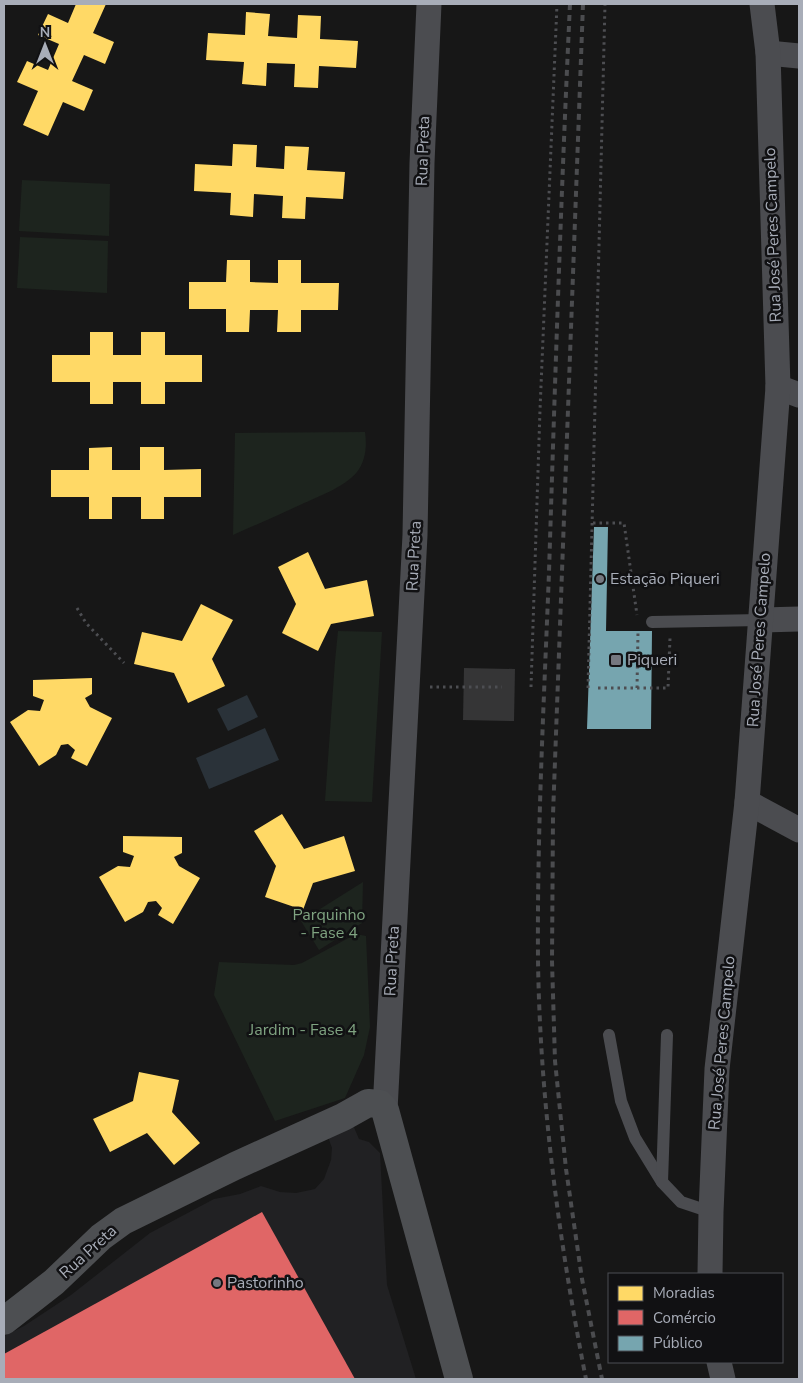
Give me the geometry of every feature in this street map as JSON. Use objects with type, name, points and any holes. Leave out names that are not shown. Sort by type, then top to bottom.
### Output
[{"type":"main road","name":"Rua Preta","points":[[4,1321],[54,1282],[101,1237],[123,1221],[243,1162],[377,1106]]},
{"type":"main road","points":[[377,1106],[459,1379]]},
{"type":"street","name":"Rua Preta","points":[[377,1106],[386,1071],[415,535],[422,163],[429,4]]},
{"type":"street","name":"Rua José Peres Campelo","points":[[710,1273],[717,1069],[747,802],[762,620],[788,391],[768,53],[762,4]]},
{"type":"street","points":[[768,53],[799,56]]},
{"type":"street","points":[[762,620],[799,619]]},
{"type":"street","points":[[747,802],[799,830]]},
{"type":"street","points":[[719,1363],[723,1379]]},
{"type":"lane","points":[[652,622],[762,620]]},
{"type":"lane","points":[[609,1035],[621,1102],[635,1138],[662,1182],[681,1202],[711,1212]]},
{"type":"lane","points":[[662,1182],[668,1035]]},
{"type":"path","points":[[531,688],[556,4]]},
{"type":"path","points":[[588,688],[605,4]]},
{"type":"path","points":[[593,523],[624,523],[638,623],[637,688]]},
{"type":"path","points":[[77,608],[86,623],[124,663]]},
{"type":"path","points":[[598,688],[668,688],[670,622]]},
{"type":"path","points":[[422,687],[502,687]]},
{"type":"shaded area","points":[[247,695],[258,717],[228,731],[217,709]]},
{"type":"shaded area","points":[[265,728],[279,760],[209,789],[196,758]]},
{"type":"shaded area","points":[[353,1125],[359,1139],[369,1142],[380,1153],[387,1285],[416,1379],[4,1379],[4,1336],[24,1326],[71,1295],[150,1233],[214,1199],[240,1194],[261,1186],[280,1192],[296,1193],[315,1189],[324,1179],[331,1160],[332,1148],[327,1134]]},
{"type":"green space","points":[[22,180],[110,184],[109,236],[19,231]]},
{"type":"green space","points":[[20,237],[108,241],[107,293],[17,288]]},
{"type":"green space","points":[[365,432],[366,447],[364,458],[357,472],[345,483],[233,535],[235,433]]},
{"type":"green space","points":[[338,631],[382,632],[372,802],[325,801]]},
{"type":"green space","name":"Parquinho - Fase 4","points":[[363,882],[362,923],[319,950],[301,921]]},
{"type":"green space","name":"Jardim - Fase 4","points":[[356,934],[366,936],[370,1027],[364,1055],[345,1098],[275,1121],[214,995],[219,962],[294,965],[302,963]]},
{"type":"building: Moradias","points":[[76,4],[106,4],[93,33],[114,42],[105,64],[84,55],[72,81],[93,90],[84,111],[63,102],[48,136],[23,125],[38,91],[17,82],[27,61],[48,70],[59,44],[38,35],[48,14],[68,23]]},
{"type":"building: Moradias","points":[[246,12],[270,14],[268,36],[297,38],[298,15],[321,16],[320,39],[358,41],[356,68],[319,66],[318,88],[294,87],[295,64],[267,63],[266,86],[242,84],[244,62],[206,60],[208,33],[245,35]]},
{"type":"building: Moradias","points":[[233,144],[257,145],[256,167],[284,169],[285,146],[309,147],[307,170],[345,172],[343,199],[306,197],[305,219],[282,218],[283,196],[254,194],[253,217],[230,215],[231,193],[194,191],[195,164],[232,166]]},
{"type":"building: Moradias","points":[[227,260],[250,260],[250,282],[278,283],[278,260],[301,260],[301,283],[339,283],[338,310],[301,310],[301,332],[277,332],[278,310],[250,310],[249,332],[226,332],[226,309],[189,309],[189,282],[226,282]]},
{"type":"building: Moradias","points":[[90,332],[113,332],[113,355],[141,355],[141,332],[165,332],[165,355],[202,355],[202,382],[165,382],[165,404],[141,404],[141,382],[113,382],[113,404],[90,404],[90,382],[52,382],[52,355],[90,355]]},
{"type":"building: Moradias","points":[[112,447],[112,470],[140,470],[140,447],[164,447],[164,470],[201,469],[201,497],[164,497],[164,519],[141,519],[141,497],[112,497],[112,519],[89,519],[89,497],[51,497],[51,470],[89,470],[89,448]]},
{"type":"building: Moradias","points":[[308,552],[325,589],[367,580],[374,616],[331,624],[318,651],[282,633],[296,604],[278,567]]},
{"type":"building: Moradias","points":[[201,604],[233,620],[212,659],[225,686],[188,703],[174,673],[134,664],[142,632],[182,641]]},
{"type":"building: Moradias","points":[[92,678],[92,694],[85,698],[90,707],[112,718],[87,766],[71,758],[75,750],[68,744],[61,745],[56,755],[39,766],[10,722],[28,710],[40,711],[44,700],[33,696],[33,680]]},
{"type":"building: Moradias","points":[[282,814],[304,849],[344,836],[355,871],[313,883],[303,910],[265,897],[276,866],[254,831]]},
{"type":"building: Moradias","points":[[123,836],[182,837],[182,853],[174,857],[179,866],[200,878],[173,924],[158,915],[162,908],[156,901],[148,902],[143,912],[125,922],[99,877],[118,866],[130,867],[134,856],[123,852]]},
{"type":"building: Moradias","points":[[139,1072],[179,1080],[172,1112],[200,1143],[174,1165],[147,1133],[110,1152],[93,1119],[133,1101]]},
{"type":"building: Comércio","name":"Pastorinho","points":[[262,1212],[355,1379],[4,1379],[4,1354]]},
{"type":"building: Público","name":"Estação Piqueri","points":[[594,527],[608,527],[606,631],[652,631],[651,729],[587,729]]},
{"type":"building: Outros","points":[[464,668],[515,669],[514,721],[463,720]]},
{"type":"railway","points":[[570,4],[541,766],[538,960],[543,1065],[553,1171],[567,1275],[586,1379]]},
{"type":"railway","points":[[583,4],[553,815],[552,961],[555,1061],[566,1169],[582,1279],[602,1379]]},
{"type":"place","name":"Estação Piqueri","points":[[600,579]]},
{"type":"place","name":"Piqueri","points":[[616,660]]},
{"type":"place","name":"Pastorinho","points":[[217,1283]]}]
